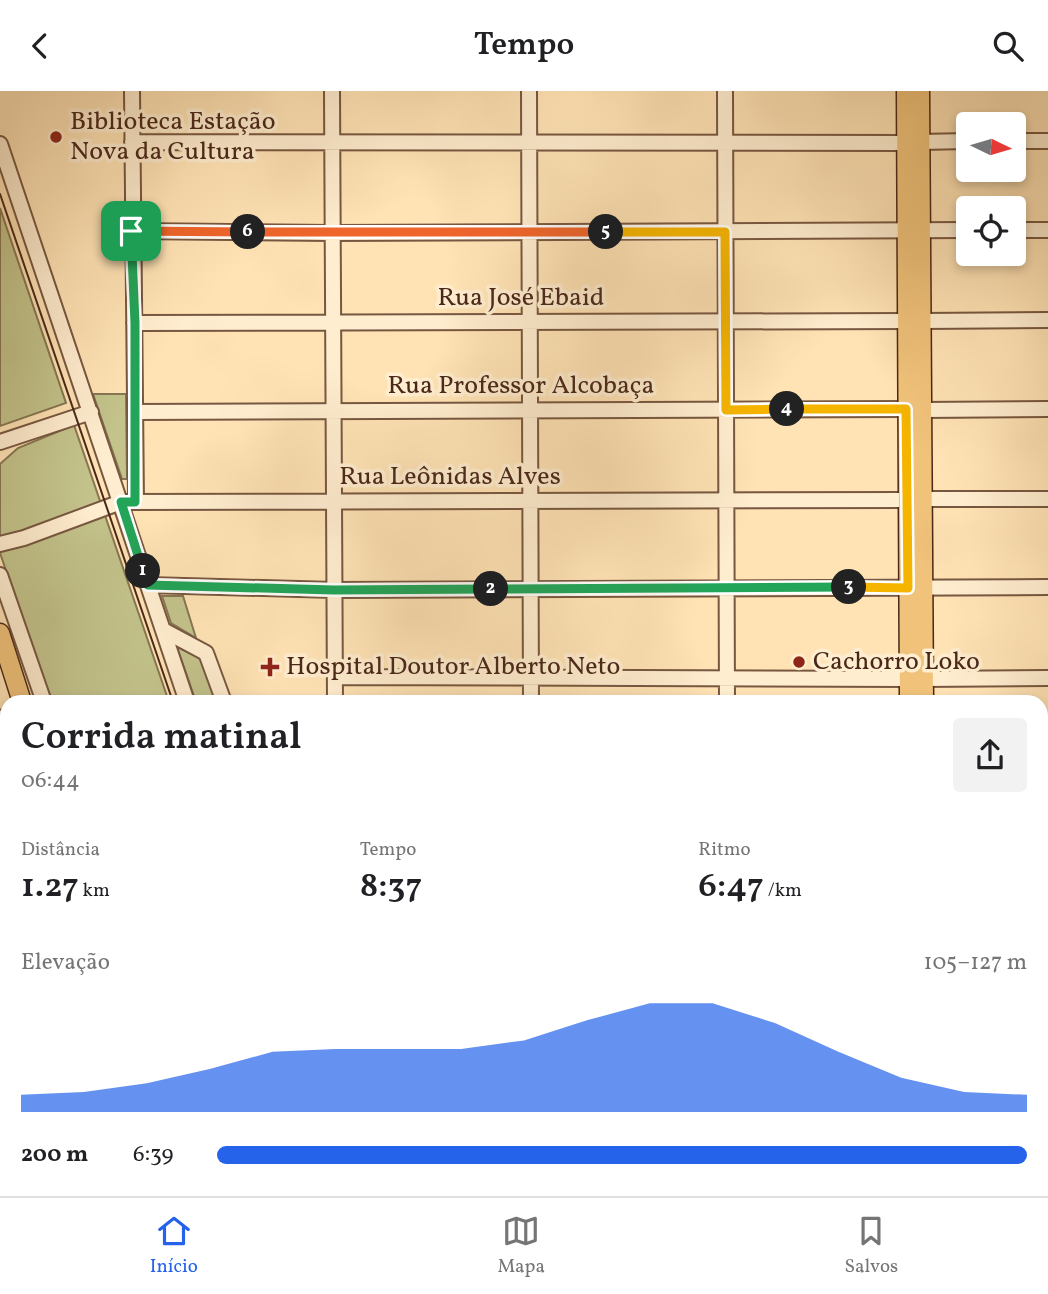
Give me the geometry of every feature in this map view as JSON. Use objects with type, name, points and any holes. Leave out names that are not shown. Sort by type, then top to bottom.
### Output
[{"type":"main road","points":[[906,91],[913,142],[915,321],[916,679],[911,695]]},
{"type":"main road","points":[[913,142],[920,91]]},
{"type":"main road","points":[[0,633],[20,695]]},
{"type":"main road","points":[[916,679],[922,695]]},
{"type":"street","points":[[128,502],[135,412],[131,231],[132,91]]},
{"type":"street","points":[[332,91],[335,695]]},
{"type":"street","points":[[528,91],[531,695]]},
{"type":"street","points":[[725,91],[727,695]]},
{"type":"street","points":[[131,142],[956,141]]},
{"type":"street","points":[[1026,141],[1048,141]]},
{"type":"street","points":[[0,144],[91,412],[128,502],[148,585],[185,695]]},
{"type":"street","points":[[131,231],[332,233],[956,230]]},
{"type":"street","points":[[1026,230],[1048,230]]},
{"type":"street","name":"Rua José Ebaid","points":[[135,323],[1048,320]]},
{"type":"street","name":"Rua Professor Alcobaça","points":[[135,412],[1048,409]]},
{"type":"street","points":[[0,442],[91,412]]},
{"type":"street","name":"Rua Leônidas Alves","points":[[0,544],[128,502],[1048,499]]},
{"type":"street","points":[[0,575],[42,695]]},
{"type":"street","points":[[148,585],[334,590],[1048,587]]},
{"type":"street","points":[[163,630],[206,653],[221,695]]},
{"type":"street","points":[[335,677],[1048,678]]},
{"type":"green space","points":[[0,208],[66,403],[0,426]]},
{"type":"green space","points":[[93,394],[126,394],[127,479],[122,479]]},
{"type":"green space","points":[[74,425],[167,695],[49,695],[0,553],[0,464],[18,448]]},
{"type":"green space","points":[[162,596],[183,596],[196,638],[171,623]]},
{"type":"green space","points":[[177,647],[203,659],[216,695],[194,695]]},
{"type":"tram line","points":[[0,194],[171,695]]},
{"type":"place","name":"Biblioteca Estação Nova da Cultura","points":[[56,137]]},
{"type":"place","name":"Cachorro Loko","points":[[799,662]]},
{"type":"place","name":"Hospital Doutor Alberto Neto","points":[[270,667]]},
{"type":"route","points":[[131,231],[725,232],[726,410],[906,409],[908,588],[334,590],[148,585],[121,502],[135,502],[135,323],[131,231]]}]
